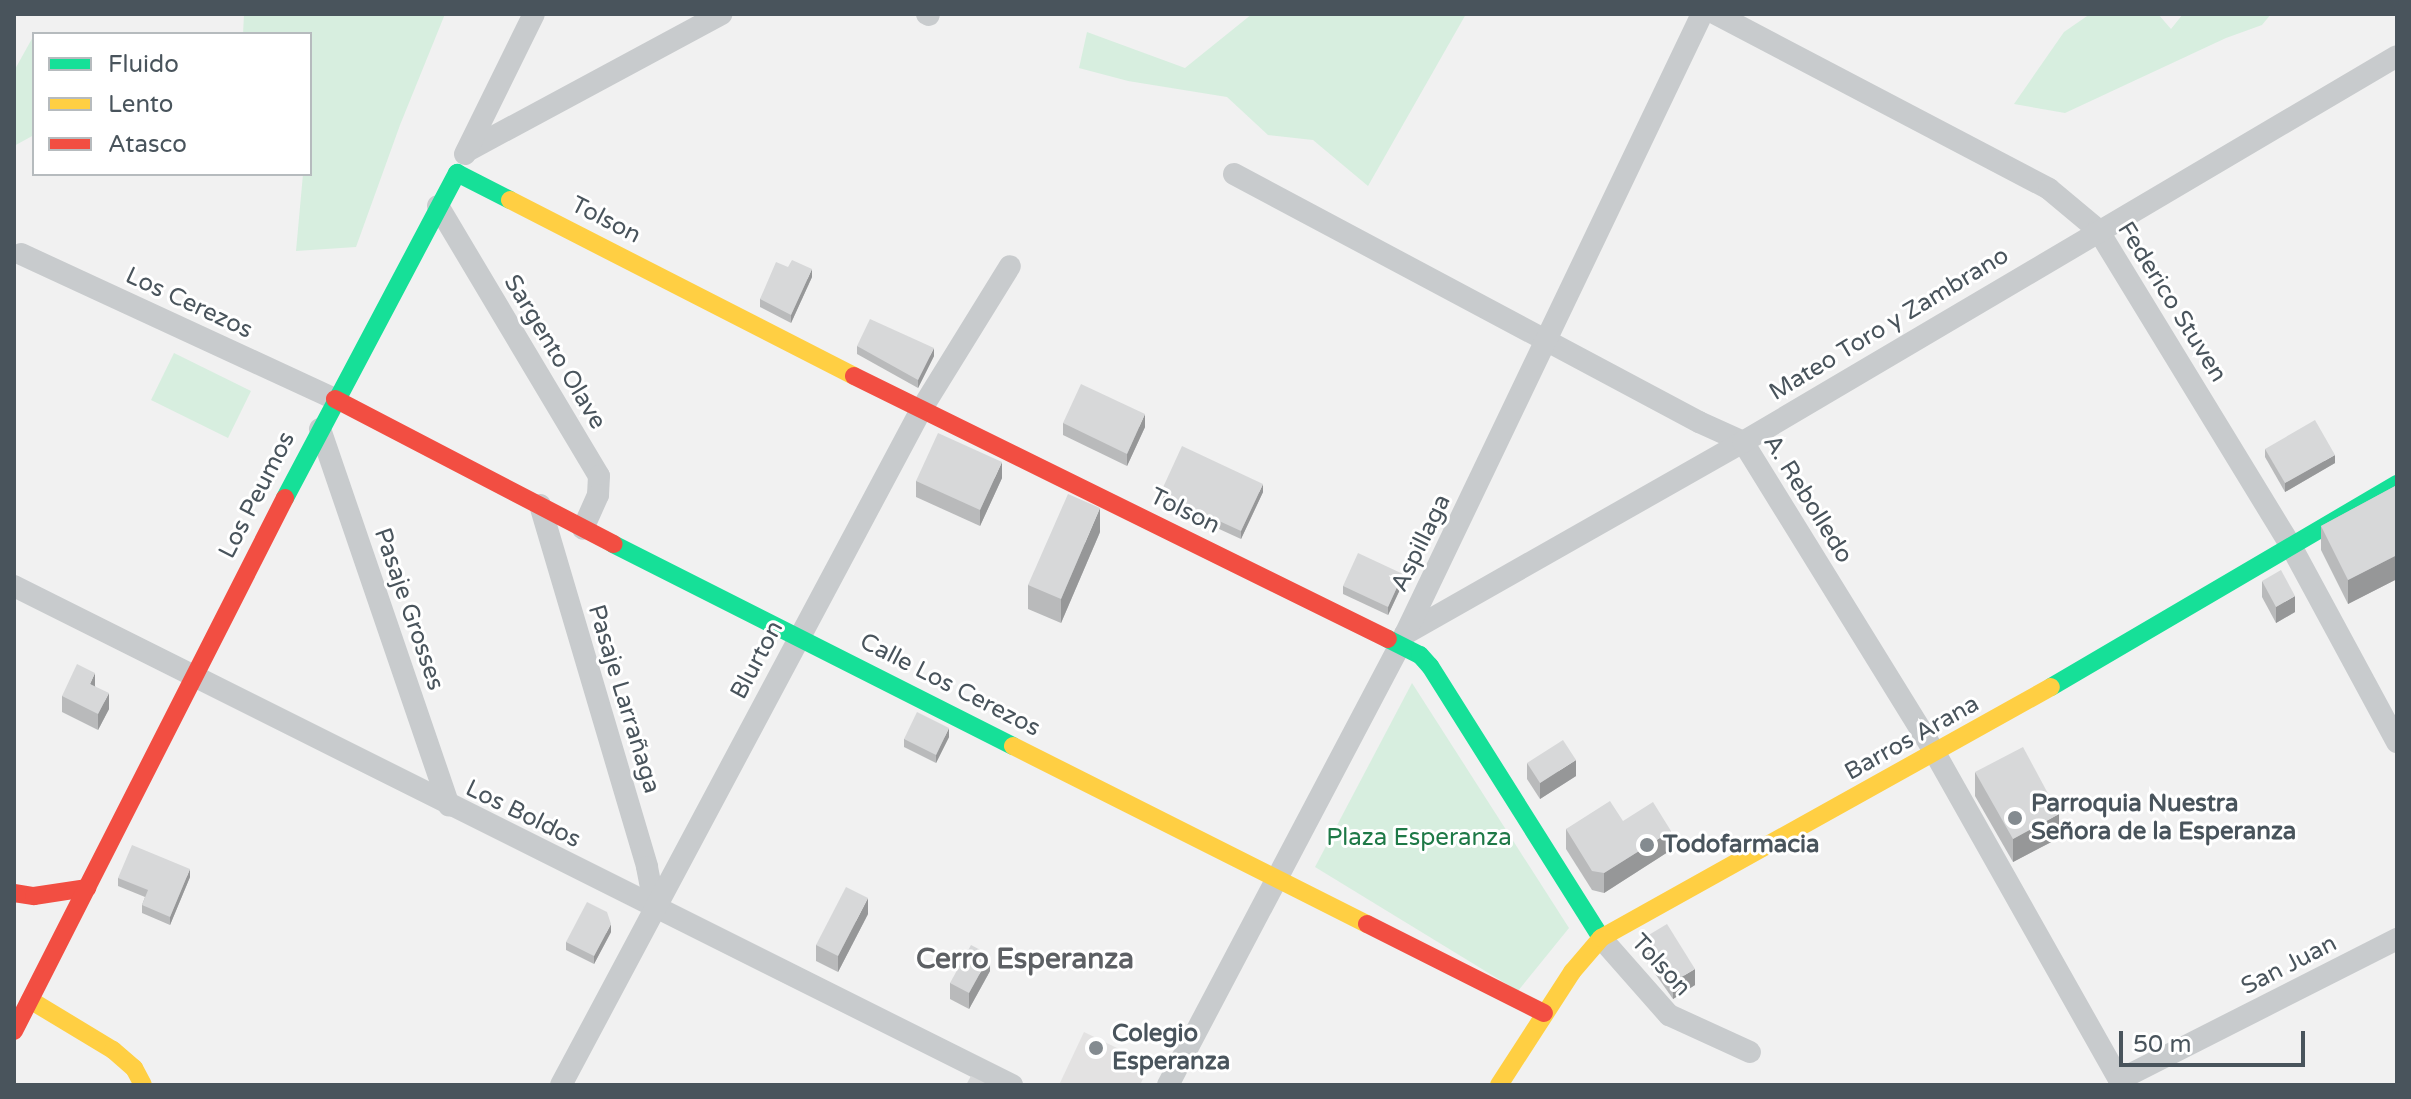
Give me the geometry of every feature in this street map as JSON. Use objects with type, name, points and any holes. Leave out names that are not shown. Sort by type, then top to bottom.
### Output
[{"type":"street","name":"Los Peumos","points":[[14,1031],[30,1000],[35,904],[87,888],[335,399],[457,173],[534,14]]},
{"type":"street","points":[[467,151],[721,14]]},
{"type":"street","name":"Aspillaga","points":[[1168,1085],[1403,640],[1702,14]]},
{"type":"street","name":"Federico Stuven","points":[[1716,14],[2049,189],[2098,230],[2291,546],[2397,742]]},
{"type":"street","name":"Mateo Toro y Zambrano","points":[[1403,640],[2397,56]]},
{"type":"street","name":"Tolson","points":[[457,173],[921,410],[1403,640],[1430,666],[1601,938],[1669,1015],[1750,1052]]},
{"type":"street","name":"A. Rebolledo","points":[[1234,174],[1699,422],[1743,442],[1935,753],[2119,1080]]},
{"type":"street","name":"Sargento Olave","points":[[438,206],[599,476],[598,495],[583,529]]},
{"type":"street","name":"Los Cerezos","points":[[21,254],[335,399]]},
{"type":"street","name":"Blurton","points":[[561,1085],[921,410],[1010,266]]},
{"type":"street","name":"Calle Los Cerezos","points":[[335,399],[583,529],[1544,1013]]},
{"type":"street","name":"Pasaje Grosses","points":[[320,429],[449,806]]},
{"type":"street","name":"Barros Arana","points":[[1499,1085],[1544,1013],[1601,938],[1646,910],[2125,646],[2397,484]]},
{"type":"street","name":"Pasaje Larrañaga","points":[[540,505],[647,867],[655,908]]},
{"type":"street","name":"Los Boldos","points":[[14,586],[1012,1085]]},
{"type":"street","points":[[35,904],[87,888]]},
{"type":"street","name":"San Juan","points":[[2119,1080],[2397,939]]},
{"type":"street","points":[[30,1000],[113,1050],[134,1068],[143,1085]]},
{"type":"shaded area","name":"Colegio Esperanza","points":[[1084,1032],[1150,1064],[1140,1085],[1059,1085]]},
{"type":"green space","points":[[244,14],[445,14],[400,125],[356,247],[296,251],[303,176],[312,176],[312,32],[243,32]]},
{"type":"green space","points":[[1252,14],[1466,14],[1368,186],[1313,140],[1268,135],[1227,97],[1128,81],[1079,68],[1087,32],[1185,68]]},
{"type":"green space","points":[[2090,14],[2158,14],[2171,29],[2183,14],[2271,14],[2262,25],[2226,38],[2065,113],[2014,104],[2064,32]]},
{"type":"green space","points":[[32,39],[32,136],[14,146],[14,71]]},
{"type":"green space","points":[[174,353],[251,391],[228,438],[151,400]]},
{"type":"green space","name":"Plaza Esperanza","points":[[1412,683],[1569,928],[1518,991],[1315,867]]},
{"type":"building","points":[[792,260],[812,269],[791,315],[760,299],[776,262],[788,267]]},
{"type":"building","points":[[870,319],[934,348],[918,380],[857,346]]},
{"type":"building","points":[[1081,384],[1145,414],[1127,454],[1063,423]]},
{"type":"building","points":[[2315,420],[2335,455],[2285,483],[2265,449]]},
{"type":"building","points":[[938,433],[1002,462],[980,510],[916,481]]},
{"type":"building","points":[[1182,446],[1263,484],[1241,531],[1160,494]]},
{"type":"building","points":[[2397,485],[2397,555],[2348,580],[2321,526]]},
{"type":"building","points":[[1068,494],[1100,508],[1061,599],[1028,585]]},
{"type":"building","points":[[1358,553],[1403,574],[1388,607],[1343,586]]},
{"type":"building","points":[[2281,570],[2295,596],[2276,607],[2262,581]]},
{"type":"building","points":[[77,664],[95,673],[90,684],[109,693],[98,714],[62,696]]},
{"type":"building","points":[[917,712],[949,728],[936,755],[904,739]]},
{"type":"building","points":[[1563,740],[1576,760],[1540,783],[1527,763]]},
{"type":"building","points":[[2023,747],[2059,814],[2013,839],[1975,772]]},
{"type":"building","points":[[1610,801],[1623,821],[1653,802],[1671,831],[1604,873],[1592,871],[1566,829]]},
{"type":"building","points":[[132,845],[190,869],[170,917],[142,905],[148,890],[118,878]]},
{"type":"building","points":[[846,887],[868,898],[838,956],[816,945]]},
{"type":"building","points":[[587,902],[607,912],[611,924],[594,956],[566,942]]},
{"type":"building","points":[[1667,924],[1695,969],[1673,982],[1642,939]]},
{"type":"building","points":[[971,945],[990,955],[969,993],[950,983]]},
{"type":"building","points":[[971,1076],[989,1085],[966,1085]]},
{"type":"traffic: fast","points":[[285,498],[457,173],[510,200]]},
{"type":"traffic: fast","points":[[2051,687],[2397,484]]},
{"type":"traffic: fast","points":[[613,544],[1013,746]]},
{"type":"traffic: fast","points":[[1388,639],[1420,655],[1430,666],[1601,938]]},
{"type":"traffic: slow","points":[[510,200],[854,376]]},
{"type":"traffic: slow","points":[[1499,1085],[1572,972],[1601,938],[2051,687]]},
{"type":"traffic: slow","points":[[1013,746],[1367,924]]},
{"type":"traffic: slow","points":[[30,1000],[113,1050],[134,1068],[143,1085]]},
{"type":"traffic: jam","points":[[854,376],[1388,639]]},
{"type":"traffic: jam","points":[[335,399],[613,544]]},
{"type":"traffic: jam","points":[[14,1031],[285,498]]},
{"type":"traffic: jam","points":[[14,893],[34,896],[87,888]]},
{"type":"traffic: jam","points":[[1367,924],[1544,1013]]},
{"type":"place","name":"Parroquia Nuestra Señora de la Esperanza","points":[[2015,818]]},
{"type":"place","name":"Todofarmacia","points":[[1647,845]]},
{"type":"place","name":"Colegio Esperanza","points":[[1096,1048]]},
{"type":"district","name":"Cerro Esperanza","points":[[1025,959]]}]
